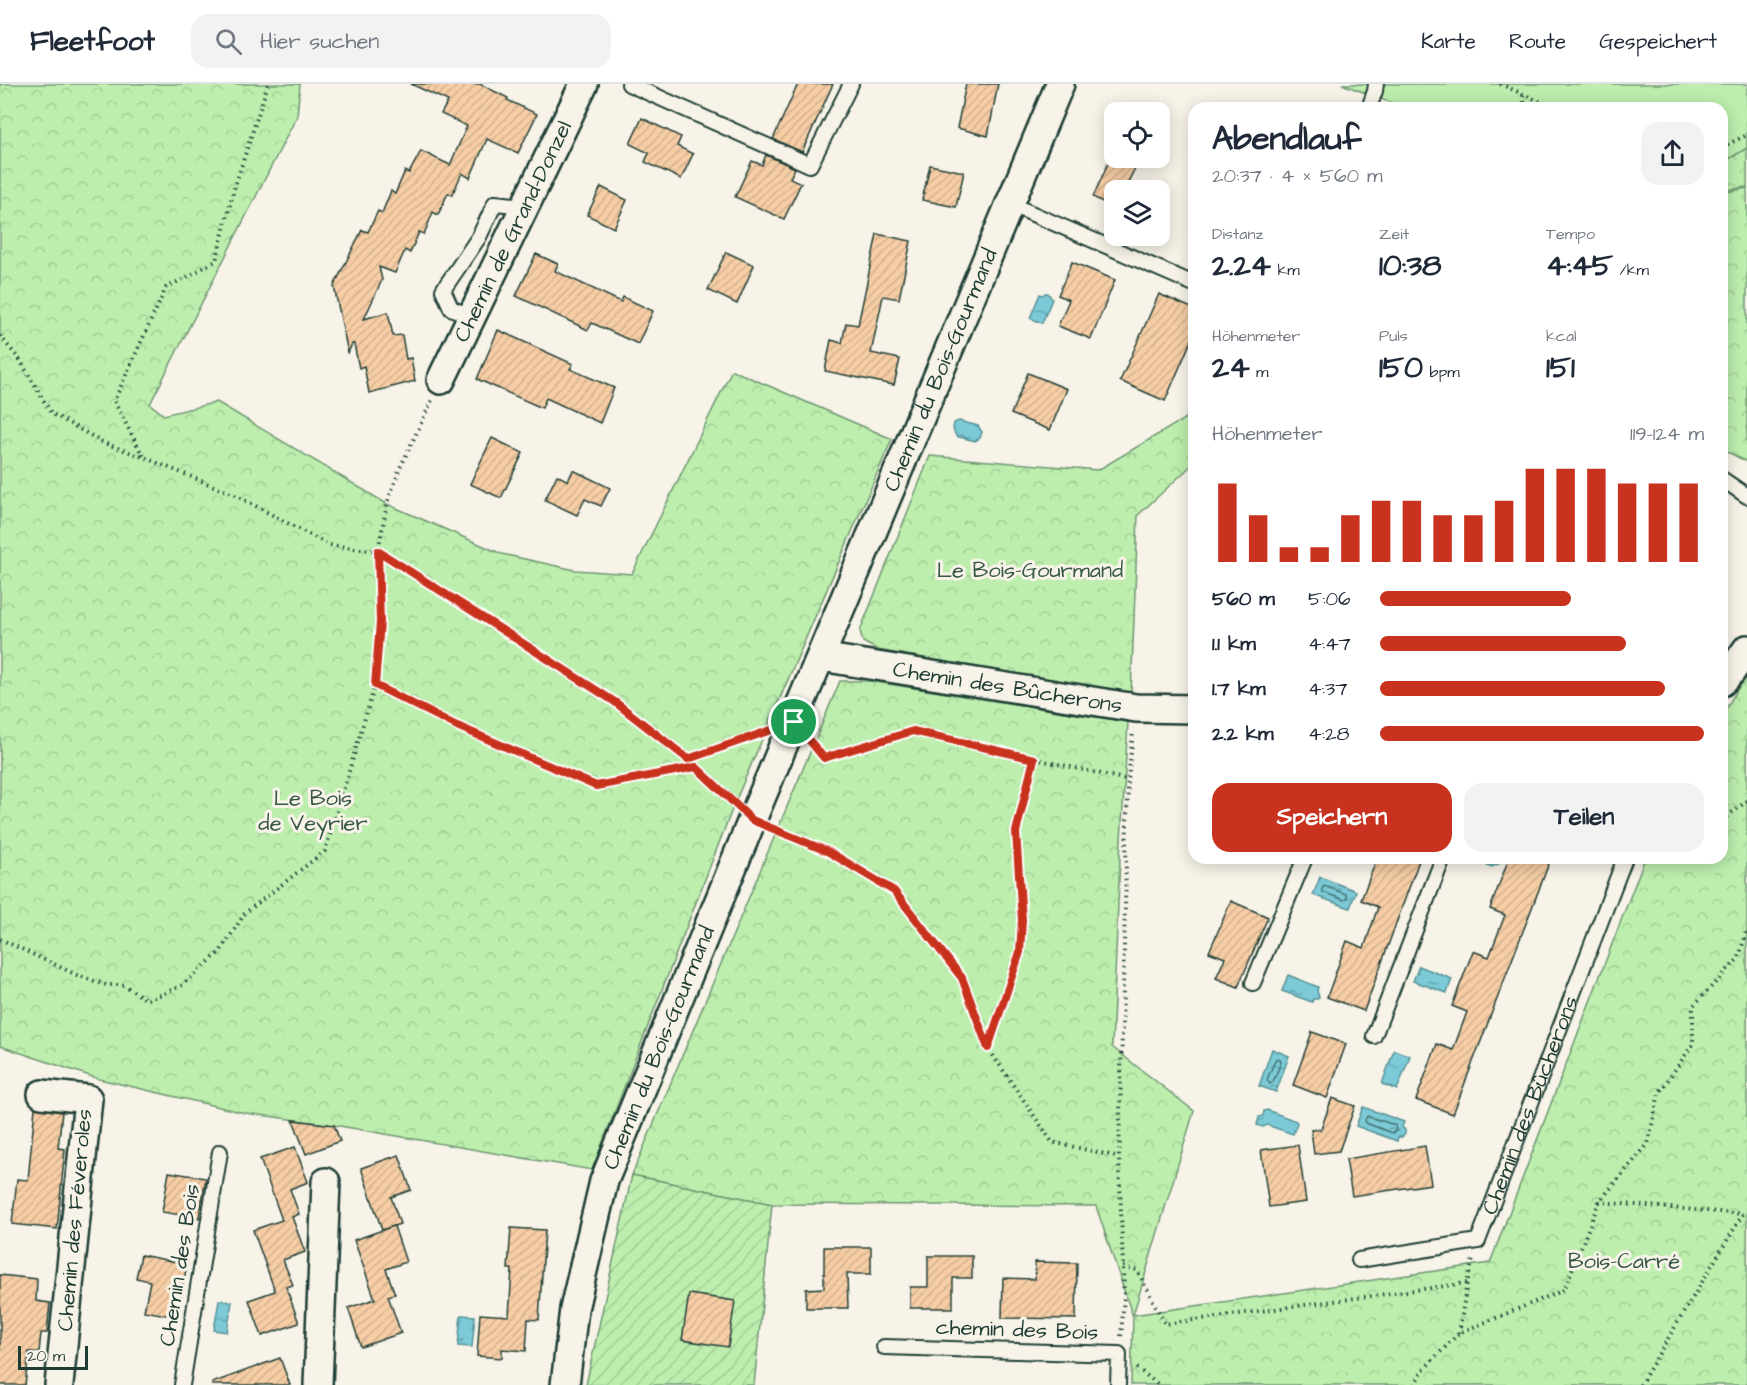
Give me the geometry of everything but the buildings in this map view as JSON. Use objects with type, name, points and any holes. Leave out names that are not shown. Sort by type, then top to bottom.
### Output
[{"type":"street","name":"Chemin de Grand-Donzel","points":[[441,380],[584,84]]},
{"type":"street","name":"Chemin du Bois-Gourmand","points":[[565,1385],[574,1309],[604,1180],[1060,84]]},
{"type":"street","points":[[1728,675],[1747,649]]},
{"type":"street","name":"Chemin des Bûcherons","points":[[821,657],[1136,708],[1188,709]]},
{"type":"street","name":"Chemin des Féveroles","points":[[42,1094],[88,1099],[59,1385]]},
{"type":"street","points":[[318,1385],[326,1182]]},
{"type":"lane","points":[[629,84],[810,165],[851,84]]},
{"type":"lane","points":[[1371,102],[1376,84]]},
{"type":"lane","points":[[472,316],[450,308],[443,290],[480,237],[495,203],[525,206]]},
{"type":"lane","points":[[1010,204],[1188,281]]},
{"type":"lane","points":[[1728,483],[1747,495]]},
{"type":"lane","points":[[1253,984],[1303,864]]},
{"type":"lane","points":[[1374,1036],[1441,864]]},
{"type":"lane","name":"Chemin des Bûcherons","points":[[1359,1260],[1478,1241],[1623,864]]},
{"type":"lane","name":"Chemin des Bois","points":[[182,1385],[220,1152]]},
{"type":"lane","name":"chemin des Bois","points":[[884,1347],[1119,1354],[1118,1385]]},
{"type":"path","points":[[143,457],[114,401],[166,288],[216,261],[234,189],[268,84]]},
{"type":"path","points":[[1500,84],[1541,102]]},
{"type":"path","points":[[1523,94],[1524,102]]},
{"type":"path","points":[[1728,144],[1747,135]]},
{"type":"path","points":[[0,336],[20,360],[51,413],[104,443],[233,494],[329,545],[378,551],[615,702],[688,759],[752,820],[829,852],[894,891],[962,978],[988,1048],[1052,1142],[1119,1157]]},
{"type":"path","points":[[0,939],[77,975],[106,985],[124,985],[147,1000],[181,986],[220,952],[245,913],[325,851],[375,685],[380,622],[378,551],[387,504],[400,468],[441,380]]},
{"type":"path","points":[[375,685],[457,726],[596,786],[696,767]]},
{"type":"path","points":[[1119,1354],[1124,1296],[1119,1157],[1128,780],[1136,708]]},
{"type":"path","points":[[688,759],[794,722],[824,758],[913,731],[1128,780]]},
{"type":"path","points":[[988,1048],[1020,952],[1022,920],[1016,832],[1034,759]]},
{"type":"path","points":[[1728,815],[1747,801]]},
{"type":"path","points":[[1415,1385],[1424,1370],[1459,1333],[1564,1290],[1599,1202],[1648,1144],[1659,1093],[1693,1044],[1693,1006],[1738,958],[1747,928]]},
{"type":"path","points":[[1599,1202],[1745,1213],[1640,1385]]},
{"type":"path","points":[[1459,1333],[1467,1283],[1478,1241]]},
{"type":"path","points":[[1123,1267],[1137,1270],[1165,1324],[1467,1283]]},
{"type":"green space","name":"Le Bois de Veyrier","points":[[0,84],[300,84],[297,116],[150,404],[164,415],[217,402],[387,504],[502,554],[575,570],[632,574],[732,370],[892,439],[735,802],[592,1170],[334,1125],[245,1113],[99,1079],[0,1046]]},
{"type":"green space","points":[[1342,84],[1747,84],[1747,148],[1728,159],[1728,102],[1389,102]]},
{"type":"green space","points":[[1747,148],[1747,187],[1728,190],[1728,159]]},
{"type":"green space","points":[[1747,188],[1747,462],[1728,452],[1728,192]]},
{"type":"green space","name":"Le Bois-Gourmand","points":[[1188,417],[1188,469],[1138,515],[1131,694],[878,650],[863,642],[860,631],[930,456],[1098,470]]},
{"type":"green space","name":"Bois-Carré","points":[[1747,677],[1747,1385],[1131,1385],[1133,1317],[1096,1206],[772,1204],[632,1175],[840,681],[870,681],[1128,722],[1112,1047],[1194,1111],[1133,1315],[1490,1263],[1643,864],[1728,864],[1728,706]]},
{"type":"green space","points":[[632,1175],[772,1204],[754,1385],[586,1385]]},
{"type":"water","points":[[1048,293],[1052,299],[1042,323],[1030,318],[1040,294]]},
{"type":"water","points":[[959,421],[978,426],[982,432],[980,438],[975,441],[956,436],[953,429],[954,423]]},
{"type":"water","points":[[1320,877],[1356,891],[1350,908],[1313,895]]},
{"type":"water","points":[[1419,966],[1452,979],[1447,993],[1413,981]]},
{"type":"water","points":[[1288,975],[1318,987],[1319,997],[1313,999],[1312,1002],[1282,991]]},
{"type":"water","points":[[1272,1049],[1289,1056],[1276,1092],[1259,1086]]},
{"type":"water","points":[[1394,1050],[1410,1056],[1397,1090],[1382,1084]]},
{"type":"water","points":[[1363,1107],[1404,1122],[1402,1127],[1405,1134],[1398,1137],[1397,1141],[1356,1126]]},
{"type":"water","points":[[1267,1110],[1296,1121],[1293,1134],[1267,1125],[1263,1127],[1257,1125],[1259,1117],[1263,1116],[1264,1111]]},
{"type":"water","points":[[219,1300],[232,1302],[227,1332],[214,1330]]},
{"type":"water","points":[[461,1315],[475,1316],[472,1347],[458,1346]]},
{"type":"route","points":[[378,551],[615,702],[688,759],[794,722],[824,758],[913,731],[1034,759],[1016,832],[1022,920],[1020,952],[988,1048],[962,978],[894,891],[829,852],[752,820],[696,767],[596,786],[457,726],[375,685],[380,622],[378,551]]}]
